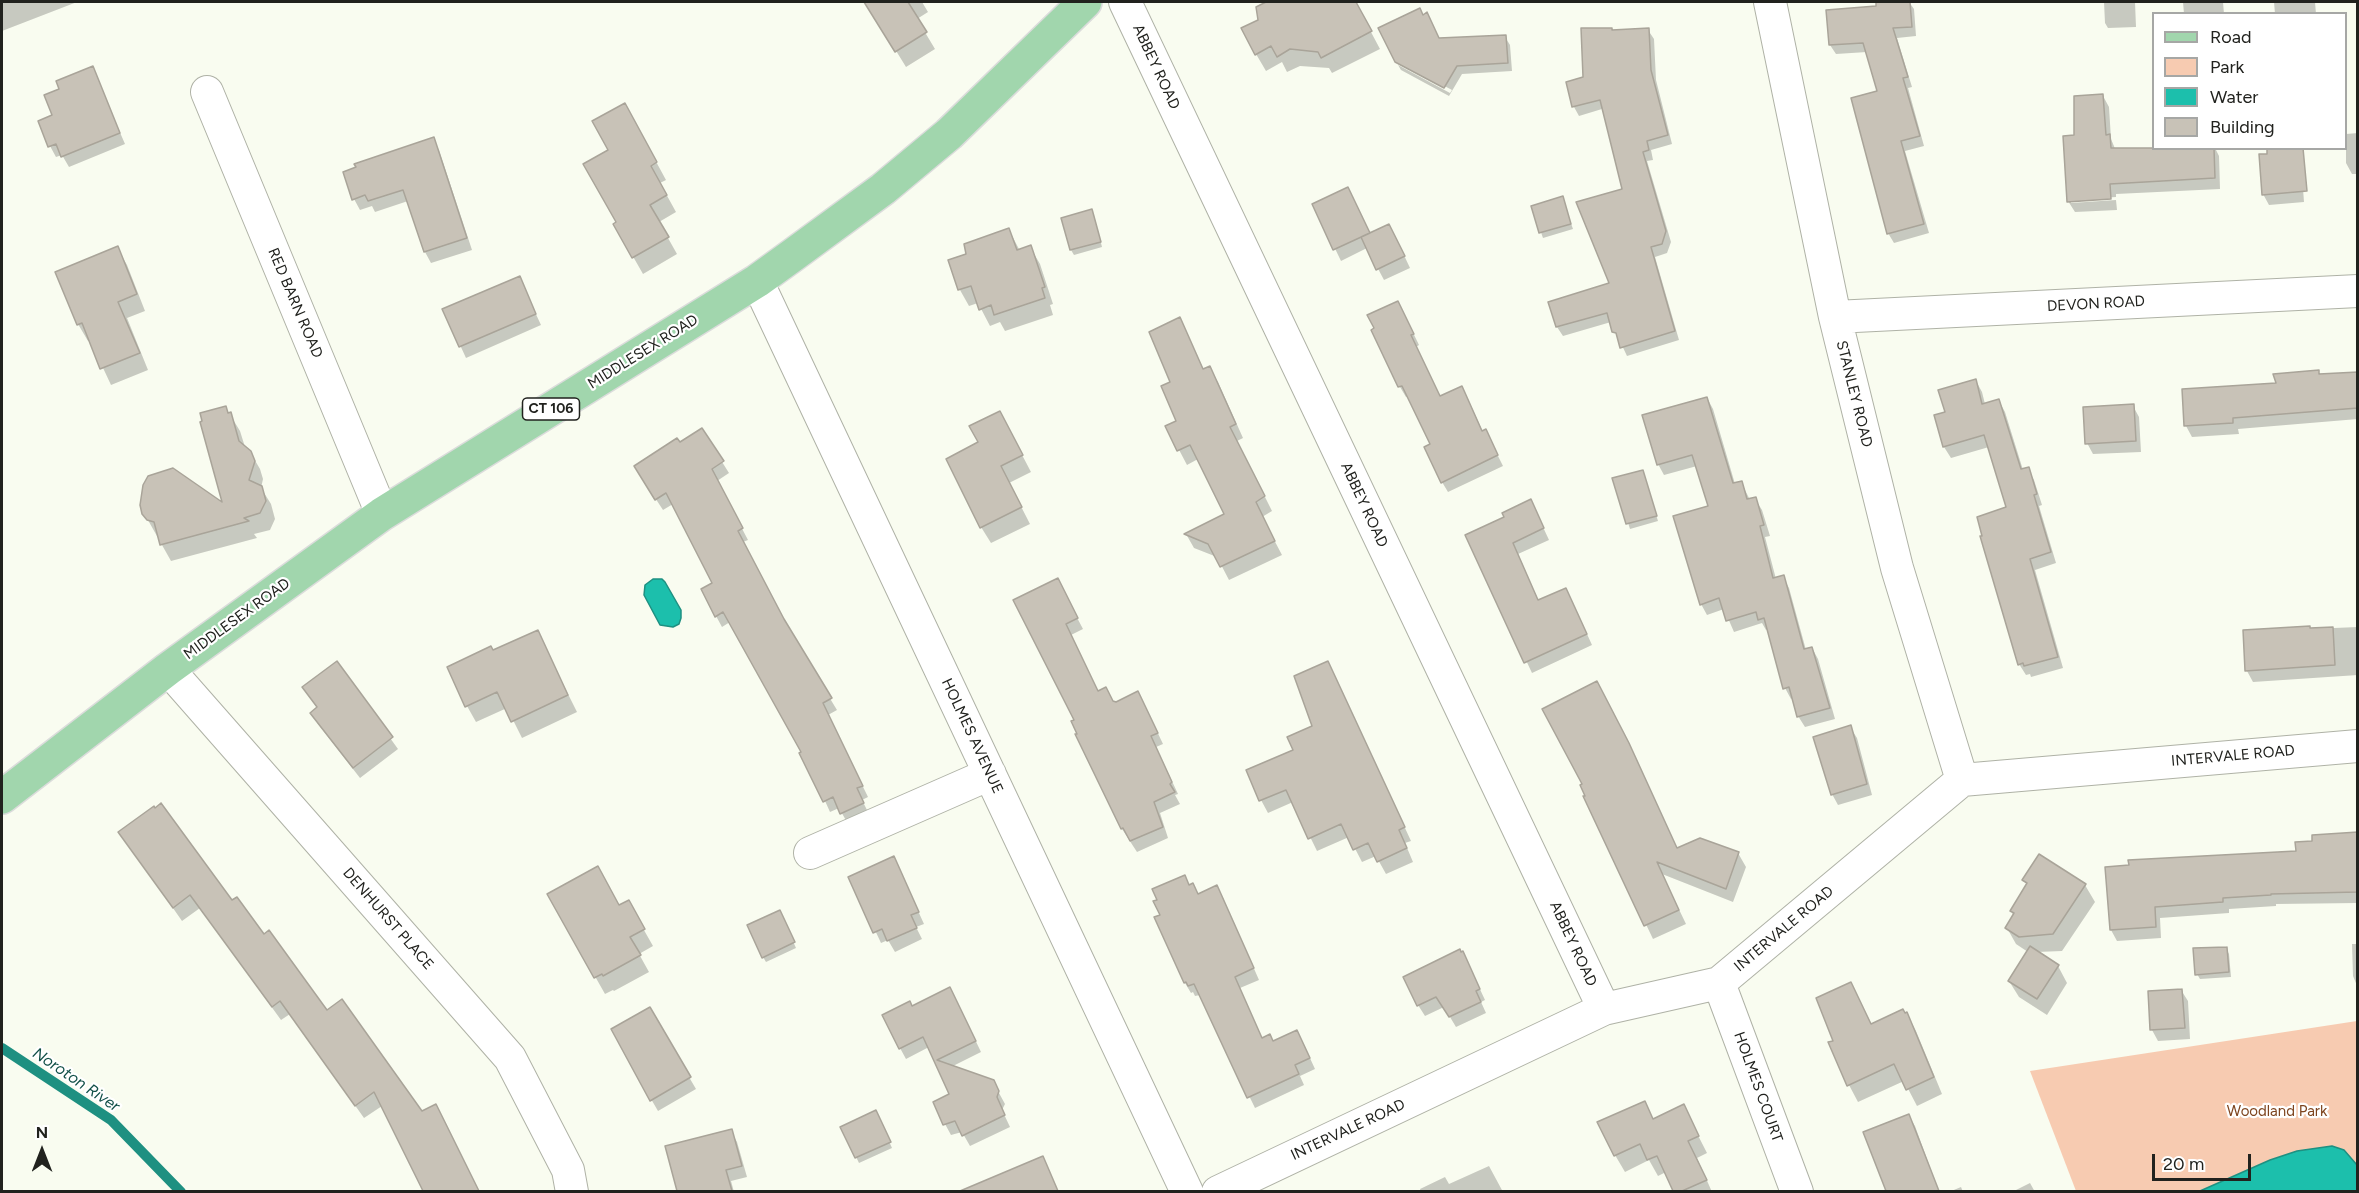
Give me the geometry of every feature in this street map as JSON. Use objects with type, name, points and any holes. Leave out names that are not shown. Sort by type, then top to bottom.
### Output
[{"type":"main road","name":"MIDDLESEX ROAD","points":[[2,797],[168,669],[382,514],[757,281],[883,189],[949,134],[1085,2]]},
{"type":"street","name":"ABBEY ROAD","points":[[1125,2],[1604,1010]]},
{"type":"street","name":"STANLEY ROAD","points":[[1770,2],[1834,317],[1897,568],[1962,780]]},
{"type":"street","name":"RED BARN ROAD","points":[[207,92],[382,514]]},
{"type":"street","name":"HOLMES AVENUE","points":[[757,281],[1186,1191]]},
{"type":"street","name":"DEVON ROAD","points":[[1834,317],[2358,291]]},
{"type":"street","name":"DENHURST PLACE","points":[[168,669],[510,1058],[568,1170],[572,1191]]},
{"type":"street","name":"INTERVALE ROAD","points":[[1218,1191],[1604,1010],[1719,983],[1962,780],[2358,746]]},
{"type":"street","points":[[810,853],[990,774]]},
{"type":"street","name":"HOLMES COURT","points":[[1719,983],[1797,1191]]},
{"type":"green space","name":"Woodland Park","points":[[2357,1021],[2357,1191],[2076,1191],[2030,1071]]},
{"type":"water","points":[[653,579],[662,579],[665,582],[681,610],[679,624],[673,627],[660,625],[644,595],[645,585]]},
{"type":"water","points":[[2332,1146],[2344,1150],[2357,1165],[2357,1191],[2200,1191],[2270,1160],[2297,1151]]},
{"type":"building","points":[[864,2],[908,2],[927,32],[895,52]]},
{"type":"building","points":[[1266,2],[1356,2],[1372,31],[1321,58],[1318,52],[1290,49],[1277,57],[1271,46],[1255,55],[1241,28],[1258,20],[1256,7]]},
{"type":"building","points":[[1876,2],[1910,2],[1912,27],[1893,28],[1908,77],[1903,78],[1920,136],[1901,141],[1924,224],[1887,234],[1851,98],[1877,91],[1863,43],[1829,45],[1826,10],[1876,6]]},
{"type":"building","points":[[1420,8],[1423,15],[1427,12],[1439,38],[1506,35],[1508,63],[1457,66],[1444,88],[1395,62],[1378,28]]},
{"type":"building","points":[[1581,28],[1612,28],[1612,30],[1649,28],[1651,70],[1668,135],[1647,141],[1649,150],[1643,152],[1666,231],[1662,244],[1651,247],[1675,331],[1620,348],[1616,333],[1612,332],[1607,313],[1556,327],[1548,302],[1609,283],[1576,202],[1622,189],[1600,100],[1572,107],[1566,82],[1583,77]]},
{"type":"building","points":[[93,66],[120,133],[61,157],[56,144],[48,147],[38,121],[52,115],[44,95],[59,89],[56,81]]},
{"type":"building","points":[[2103,94],[2106,135],[2110,134],[2111,148],[2214,150],[2215,178],[2110,184],[2111,199],[2067,202],[2063,136],[2074,135],[2074,96]]},
{"type":"building","points":[[625,103],[657,162],[651,166],[667,195],[650,205],[669,237],[632,258],[613,224],[616,222],[583,164],[608,150],[592,121]]},
{"type":"building","points":[[434,137],[467,238],[424,252],[403,190],[368,201],[365,195],[352,200],[343,172],[356,167],[354,164]]},
{"type":"building","points":[[2267,150],[2303,150],[2307,191],[2262,195],[2259,154],[2267,154]]},
{"type":"building","points":[[1348,187],[1370,233],[1333,250],[1312,204]]},
{"type":"building","points":[[1563,196],[1571,224],[1539,233],[1531,206]]},
{"type":"building","points":[[1092,209],[1101,242],[1070,250],[1061,218]]},
{"type":"building","points":[[1389,224],[1405,256],[1376,270],[1361,237]]},
{"type":"building","points":[[1009,228],[1017,250],[1031,245],[1045,287],[1042,288],[1045,298],[994,315],[991,305],[979,310],[971,286],[958,290],[948,260],[966,254],[964,244]]},
{"type":"building","points":[[118,246],[137,294],[118,302],[140,353],[100,369],[82,323],[77,325],[55,272]]},
{"type":"building","points":[[520,276],[536,314],[459,347],[442,309]]},
{"type":"building","points":[[1398,301],[1414,334],[1411,335],[1440,396],[1462,386],[1482,431],[1486,429],[1498,455],[1441,483],[1424,447],[1430,444],[1402,386],[1398,387],[1371,330],[1374,328],[1367,315]]},
{"type":"building","points":[[1180,317],[1203,369],[1210,366],[1236,424],[1230,427],[1265,496],[1256,502],[1275,541],[1220,567],[1208,544],[1184,534],[1224,514],[1190,445],[1177,451],[1165,426],[1176,421],[1161,386],[1170,382],[1149,332]]},
{"type":"building","points":[[2319,370],[2319,374],[2358,372],[2358,408],[2233,418],[2233,423],[2184,426],[2182,389],[2276,383],[2273,374]]},
{"type":"building","points":[[1976,379],[1982,404],[1999,399],[2021,469],[2029,467],[2037,494],[2034,495],[2051,552],[2030,559],[2058,657],[2024,666],[2023,663],[2018,665],[1980,536],[1982,536],[1977,517],[2006,507],[1984,435],[1943,447],[1934,415],[1945,412],[1938,390]]},
{"type":"building","points":[[1707,397],[1733,483],[1742,481],[1747,499],[1756,497],[1764,525],[1760,526],[1773,578],[1784,575],[1804,649],[1812,647],[1830,708],[1797,717],[1789,687],[1783,689],[1764,618],[1758,620],[1756,612],[1726,621],[1719,598],[1700,605],[1673,516],[1708,506],[1692,455],[1657,465],[1642,415]]},
{"type":"building","points":[[2134,404],[2136,441],[2085,444],[2083,407]]},
{"type":"building","points":[[226,406],[228,413],[231,412],[239,441],[251,451],[255,461],[249,480],[262,486],[266,501],[260,513],[244,518],[249,521],[160,545],[154,522],[147,520],[142,514],[140,505],[143,485],[148,476],[173,468],[222,502],[200,422],[202,421],[200,413]]},
{"type":"building","points":[[1000,411],[1023,455],[1001,466],[1022,507],[980,528],[946,459],[978,442],[969,426]]},
{"type":"building","points":[[702,428],[724,461],[712,469],[743,528],[738,531],[784,619],[832,698],[823,703],[863,786],[857,788],[864,803],[840,814],[833,797],[823,802],[799,753],[801,752],[723,612],[715,617],[701,589],[712,583],[666,493],[655,500],[634,466],[677,438],[680,442]]},
{"type":"building","points":[[1643,470],[1657,516],[1626,524],[1612,478]]},
{"type":"building","points":[[1531,499],[1544,528],[1513,543],[1538,600],[1566,588],[1587,634],[1524,663],[1465,535],[1504,517],[1502,513]]},
{"type":"building","points":[[1058,578],[1078,618],[1066,624],[1098,691],[1106,687],[1113,701],[1116,702],[1138,691],[1158,733],[1151,736],[1175,792],[1154,802],[1163,827],[1130,841],[1123,828],[1121,829],[1075,734],[1077,734],[1071,721],[1074,720],[1013,600]]},
{"type":"building","points":[[2310,626],[2310,628],[2333,627],[2335,665],[2245,671],[2243,630]]},
{"type":"building","points":[[538,630],[568,695],[511,722],[497,692],[465,707],[447,667],[491,646],[493,650]]},
{"type":"building","points":[[337,661],[393,737],[353,768],[310,713],[317,707],[302,687]]},
{"type":"building","points":[[1328,661],[1405,827],[1399,830],[1407,848],[1377,862],[1368,843],[1353,850],[1341,824],[1308,839],[1286,790],[1259,801],[1246,770],[1293,750],[1287,737],[1312,726],[1294,676]]},
{"type":"building","points":[[1597,681],[1629,743],[1677,848],[1700,838],[1739,852],[1726,889],[1657,862],[1679,910],[1644,926],[1583,796],[1585,796],[1580,785],[1582,784],[1542,709]]},
{"type":"building","points":[[1851,725],[1867,784],[1831,795],[1813,737]]},
{"type":"building","points":[[161,803],[232,900],[237,897],[264,934],[269,930],[327,1010],[342,999],[422,1111],[436,1104],[479,1191],[423,1191],[374,1092],[355,1106],[280,1001],[272,1007],[190,895],[173,908],[118,832]]},
{"type":"building","points":[[2358,832],[2358,892],[2271,894],[2223,898],[2223,902],[2155,907],[2156,927],[2110,930],[2105,867],[2129,865],[2128,860],[2296,851],[2295,842],[2312,841],[2312,835]]},
{"type":"building","points":[[2039,854],[2086,884],[2053,934],[2019,937],[2005,928],[2014,913],[2010,911],[2027,883],[2022,880]]},
{"type":"building","points":[[894,856],[919,912],[911,915],[917,928],[887,941],[882,929],[873,933],[848,877]]},
{"type":"building","points":[[598,866],[619,905],[629,900],[645,929],[630,937],[641,955],[603,976],[602,974],[594,978],[547,894]]},
{"type":"building","points":[[1185,875],[1189,885],[1193,883],[1198,894],[1217,885],[1254,968],[1235,977],[1262,1038],[1270,1034],[1273,1041],[1297,1030],[1310,1058],[1295,1065],[1299,1074],[1247,1098],[1194,984],[1188,986],[1186,982],[1184,983],[1154,917],[1160,915],[1153,901],[1157,900],[1152,889]]},
{"type":"building","points":[[780,910],[795,942],[762,958],[747,925]]},
{"type":"building","points":[[2030,946],[2059,965],[2037,999],[2008,981]]},
{"type":"building","points":[[2227,947],[2229,972],[2195,975],[2193,948]]},
{"type":"building","points":[[1460,949],[1480,989],[1476,991],[1481,1002],[1449,1017],[1436,997],[1417,1006],[1403,977]]},
{"type":"building","points":[[1851,982],[1871,1024],[1903,1009],[1905,1013],[1907,1012],[1934,1077],[1906,1090],[1894,1064],[1847,1086],[1828,1042],[1833,1041],[1816,998]]},
{"type":"building","points":[[950,987],[976,1041],[937,1060],[994,1080],[999,1091],[997,1097],[1005,1115],[962,1136],[955,1121],[943,1125],[933,1102],[949,1094],[923,1037],[899,1049],[882,1015],[910,1001],[912,1006]]},
{"type":"building","points":[[2182,989],[2185,1028],[2150,1030],[2148,991]]},
{"type":"building","points":[[650,1007],[691,1077],[650,1101],[611,1029]]},
{"type":"building","points":[[1645,1101],[1653,1119],[1684,1104],[1699,1136],[1688,1141],[1707,1180],[1682,1191],[1673,1191],[1657,1156],[1647,1160],[1640,1144],[1614,1156],[1597,1122]]},
{"type":"building","points":[[876,1110],[891,1142],[855,1158],[840,1127]]},
{"type":"building","points":[[1909,1114],[1939,1191],[1886,1191],[1863,1132]]},
{"type":"building","points":[[732,1129],[742,1166],[726,1170],[732,1191],[677,1191],[665,1146]]},
{"type":"building","points":[[1043,1156],[1058,1191],[960,1191]]},
{"type":"waterway","name":"Noroton River","points":[[2,1048],[111,1120],[181,1192]]}]
